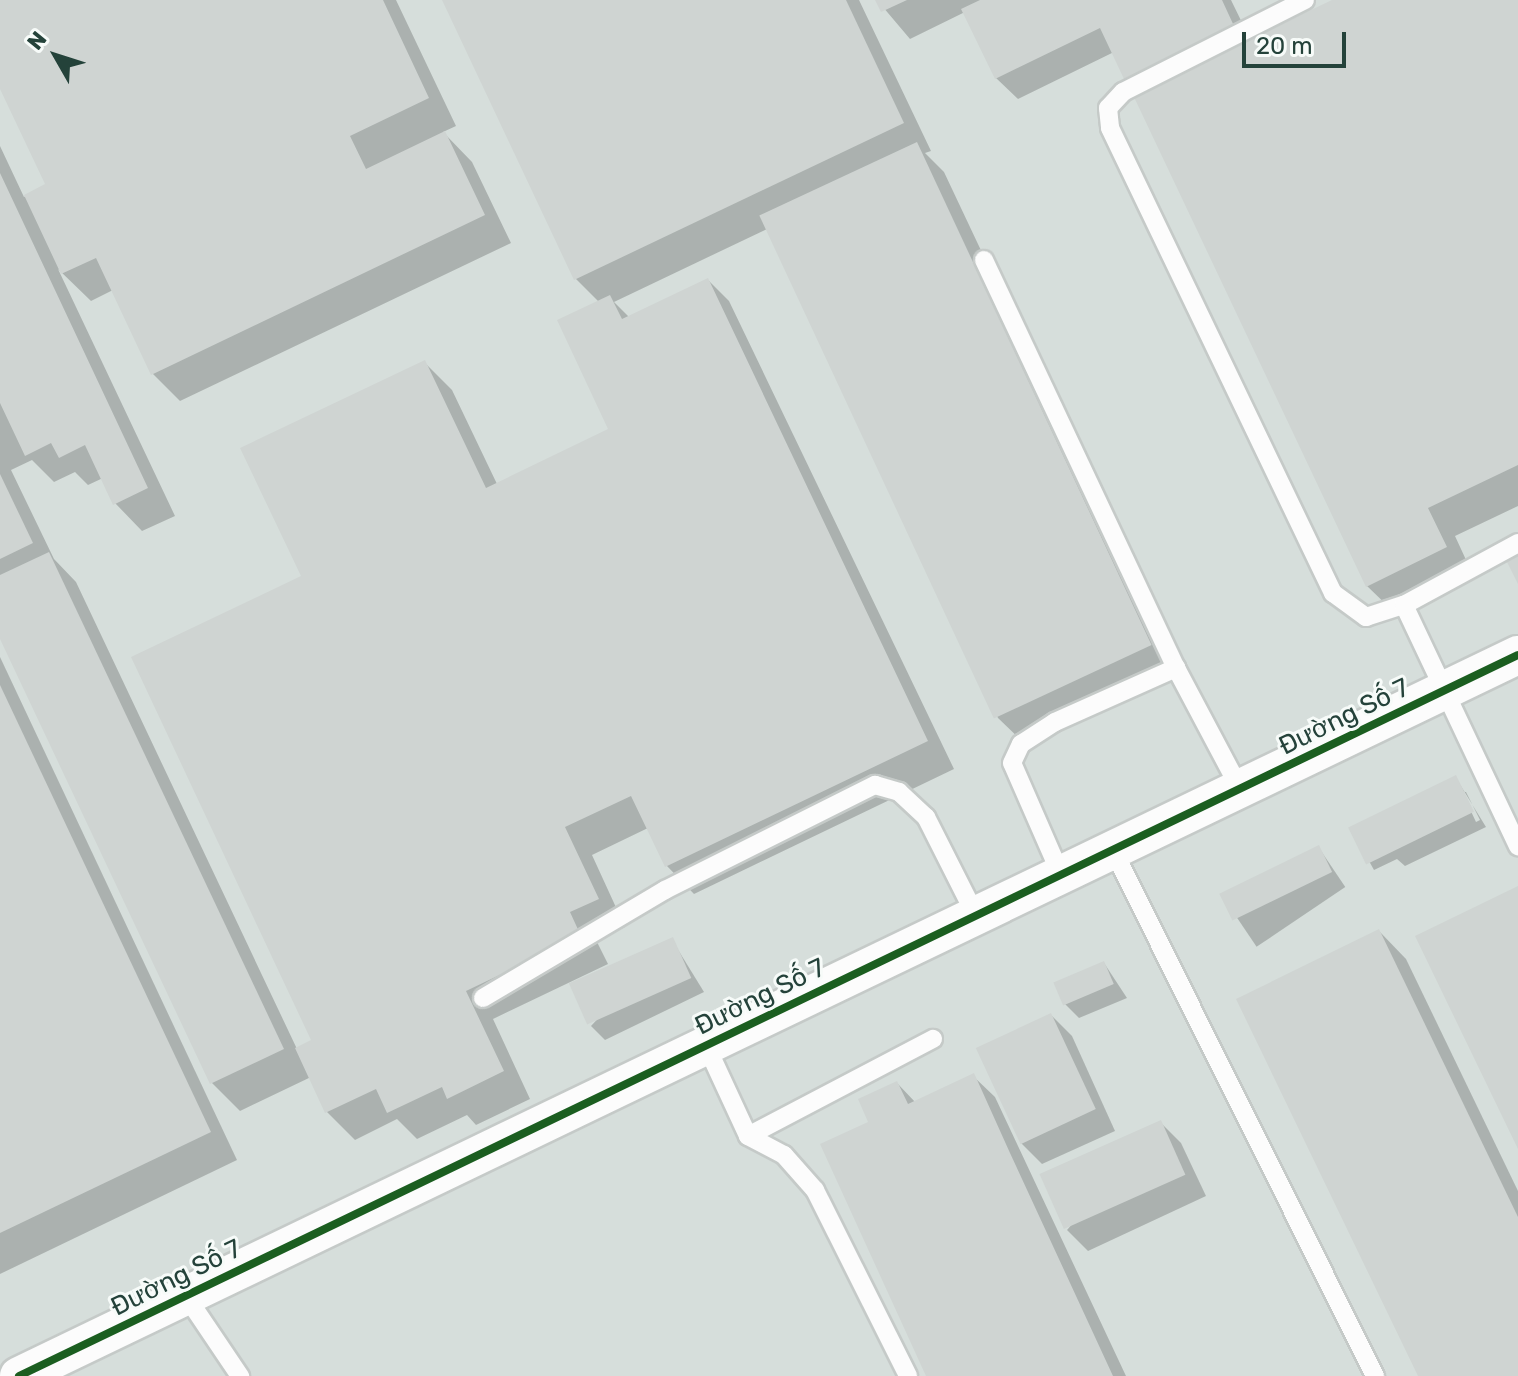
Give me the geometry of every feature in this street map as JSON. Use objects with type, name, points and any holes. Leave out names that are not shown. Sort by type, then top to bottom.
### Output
[{"type":"street","name":"Đường Số 7","points":[[19,1376],[1518,655]]},
{"type":"lane","points":[[1305,0],[1123,92],[1108,108],[1110,128],[1333,593],[1366,617],[1404,605],[1518,543]]},
{"type":"lane","points":[[984,260],[1176,668],[1240,789]]},
{"type":"lane","points":[[1404,605],[1442,693],[1518,846]]},
{"type":"lane","points":[[1061,875],[1019,788],[1012,763],[1021,744],[1176,668]]},
{"type":"lane","points":[[483,998],[665,890],[875,785],[899,792],[926,817],[976,916]]},
{"type":"lane","points":[[1113,850],[1375,1376]]},
{"type":"lane","points":[[748,1136],[933,1039]]},
{"type":"lane","points":[[706,1045],[748,1136],[784,1155],[815,1190],[908,1376]]},
{"type":"lane","points":[[186,1296],[240,1376]]},
{"type":"shaded area","points":[[0,0],[1518,0],[1518,1376],[0,1376]]},
{"type":"building","points":[[0,0],[383,0],[429,98],[350,136],[366,169],[445,131],[485,215],[151,375],[96,258],[61,274],[24,195],[45,184],[0,89]]},
{"type":"building","points":[[442,0],[846,0],[904,123],[574,280]]},
{"type":"building","points":[[875,0],[907,0],[881,12]]},
{"type":"building","points":[[980,0],[1222,0],[1234,26],[1124,79],[1100,28],[995,79],[961,9]]},
{"type":"building","points":[[1332,0],[1518,0],[1518,465],[1428,508],[1447,547],[1366,587],[1133,95]]},
{"type":"building","points":[[917,142],[1152,645],[994,719],[759,216]]},
{"type":"building","points":[[0,173],[148,488],[113,505],[85,445],[59,458],[51,443],[25,456],[0,403]]},
{"type":"building","points":[[708,278],[928,741],[665,867],[631,796],[565,827],[599,899],[570,912],[581,936],[466,991],[504,1071],[447,1099],[442,1087],[387,1113],[376,1089],[325,1113],[295,1048],[311,1040],[131,657],[301,576],[240,448],[425,360],[486,488],[608,429],[557,320],[610,295],[622,319]]},
{"type":"building","points":[[0,474],[33,543],[0,559]]},
{"type":"building","points":[[49,552],[284,1049],[210,1084],[0,639],[0,575]]},
{"type":"building","points":[[1518,552],[1518,584],[1505,558]]},
{"type":"building","points":[[0,685],[211,1132],[0,1233]]},
{"type":"building","points":[[1456,775],[1474,812],[1366,864],[1348,828]]},
{"type":"building","points":[[1319,845],[1332,872],[1232,921],[1219,894]]},
{"type":"building","points":[[1518,886],[1518,1149],[1415,936]]},
{"type":"building","points":[[1379,929],[1518,1217],[1518,1376],[1418,1376],[1236,999]]},
{"type":"building","points":[[673,937],[691,978],[587,1024],[569,983]]},
{"type":"building","points":[[1104,961],[1114,984],[1063,1006],[1053,982]]},
{"type":"building","points":[[1051,1013],[1096,1109],[1021,1144],[976,1048]]},
{"type":"building","points":[[974,1073],[1113,1376],[926,1376],[820,1144],[868,1122],[858,1099],[897,1081],[908,1104]]},
{"type":"building","points":[[1161,1120],[1185,1175],[1064,1229],[1039,1174]]},
{"type":"cycle path","points":[[19,1376],[1518,655]]}]
